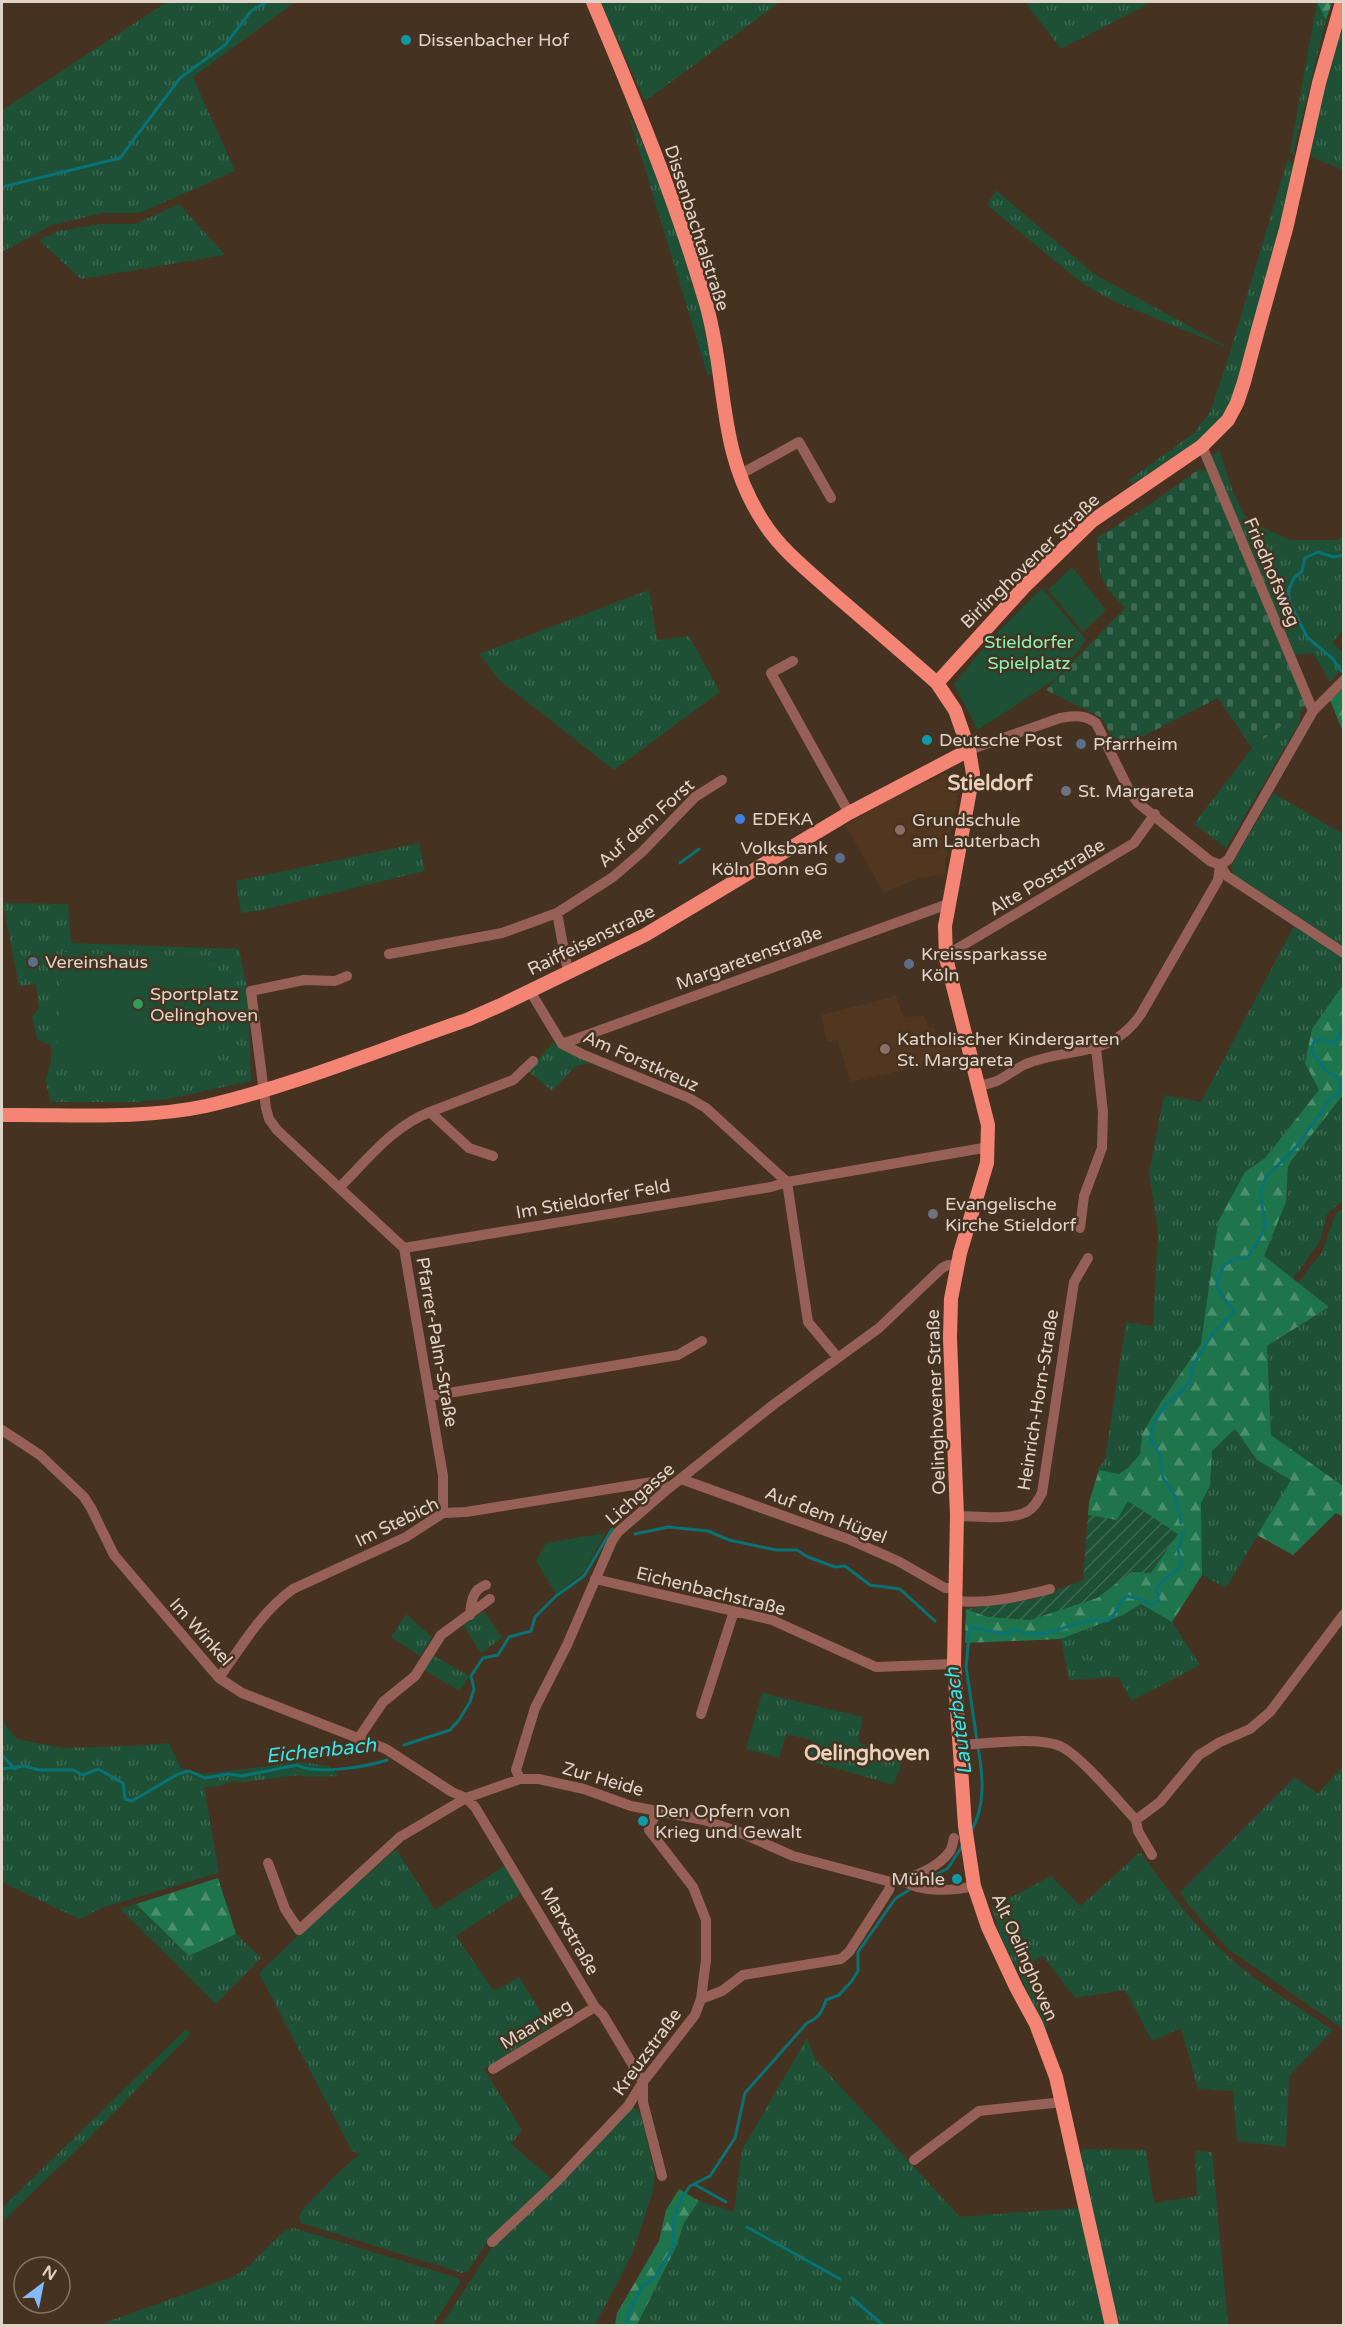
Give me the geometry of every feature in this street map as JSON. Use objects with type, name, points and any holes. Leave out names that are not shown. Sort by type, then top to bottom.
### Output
[{"type":"main road","name":"Dissenbachtalstraße","points":[[592,2],[649,140],[688,245],[707,309],[720,374],[727,427],[739,475],[750,499],[765,525],[792,556],[937,683]]},
{"type":"main road","name":"Birlinghovener Straße","points":[[937,683],[1024,587],[1092,521],[1202,446],[1220,430],[1237,403],[1286,229],[1319,83],[1342,2]]},
{"type":"main road","name":"Oelinghovener Straße","points":[[937,683],[955,710],[969,750],[973,774],[948,904],[944,937],[945,956],[976,1087],[988,1125],[988,1147],[983,1179],[957,1266],[951,1299],[950,1338],[957,1516],[956,1594]]},
{"type":"main road","name":"Raiffeisenstraße","points":[[2,1115],[124,1114],[204,1106],[263,1090],[469,1019],[673,919],[849,813],[969,750]]},
{"type":"main road","name":"Alt Oelinghoven","points":[[956,1594],[954,1664],[965,1745],[965,1826],[974,1886],[990,1934],[1036,2024],[1056,2077],[1112,2325]]},
{"type":"street","points":[[739,475],[799,442],[831,498]]},
{"type":"street","name":"Friedhofsweg","points":[[1202,446],[1313,711]]},
{"type":"street","points":[[793,662],[771,673],[849,813]]},
{"type":"street","points":[[1220,865],[1228,860],[1313,711],[1344,680]]},
{"type":"street","points":[[969,750],[1042,723],[1076,715],[1089,718],[1096,723],[1130,792],[1138,803],[1155,814],[1210,861],[1220,865],[1227,876],[1344,952]]},
{"type":"street","name":"Auf dem Forst","points":[[389,954],[502,933],[556,913],[613,877],[642,852],[695,797],[722,780]]},
{"type":"street","name":"Alte Poststraße","points":[[945,956],[1134,843],[1155,814]]},
{"type":"street","points":[[976,1087],[997,1081],[1036,1060],[1096,1048],[1125,1033],[1141,1014],[1218,880],[1220,865]]},
{"type":"street","name":"Margaretenstraße","points":[[562,1044],[948,904]]},
{"type":"street","points":[[556,913],[568,972]]},
{"type":"street","name":"Pfarrer-Palm-Straße","points":[[347,976],[334,981],[304,980],[251,992],[263,1090],[269,1119],[277,1130],[404,1248],[443,1476],[443,1513]]},
{"type":"street","name":"Am Forstkreuz","points":[[530,991],[562,1044],[689,1098],[705,1108],[787,1182]]},
{"type":"street","points":[[1080,1228],[1084,1196],[1102,1148],[1103,1112],[1096,1048]]},
{"type":"street","points":[[340,1187],[395,1132],[416,1117],[513,1080],[533,1061]]},
{"type":"street","points":[[430,1112],[469,1148],[493,1156]]},
{"type":"street","points":[[837,1358],[808,1322],[787,1182],[988,1147]]},
{"type":"street","name":"Im Stieldorfer Feld","points":[[404,1248],[771,1187],[787,1182]]},
{"type":"street","name":"Heinrich-Horn-Straße","points":[[957,1516],[1018,1516],[1029,1511],[1042,1493],[1074,1282],[1088,1258]]},
{"type":"street","name":"Lichgasse","points":[[520,1779],[516,1770],[535,1708],[567,1646],[595,1579],[618,1532],[773,1405],[879,1328],[942,1268],[948,1265],[957,1266]]},
{"type":"street","points":[[430,1396],[678,1355],[702,1341]]},
{"type":"street","name":"Im Winkel","points":[[2,1430],[40,1455],[84,1497],[114,1555],[219,1678],[242,1693],[386,1749],[452,1792],[466,1798]]},
{"type":"street","name":"Auf dem Hügel","points":[[681,1479],[848,1539],[898,1561],[971,1602],[1017,1597],[1050,1589]]},
{"type":"street","name":"Im Stebich","points":[[219,1678],[279,1599],[293,1589],[422,1529],[443,1513],[466,1512],[658,1481],[669,1488]]},
{"type":"street","name":"Eichenbachstraße","points":[[595,1579],[772,1620],[876,1667],[954,1664]]},
{"type":"street","points":[[470,1615],[473,1596],[480,1587],[486,1586]]},
{"type":"street","points":[[358,1739],[383,1702],[415,1676],[441,1635],[490,1599]]},
{"type":"street","points":[[701,1714],[734,1611]]},
{"type":"street","points":[[1136,1820],[1160,1802],[1199,1755],[1220,1742],[1250,1729],[1270,1712],[1344,1614]]},
{"type":"street","points":[[965,1745],[1020,1742],[1054,1744],[1062,1747],[1075,1756],[1136,1820],[1138,1831],[1152,1855]]},
{"type":"street","name":"Zur Heide","points":[[268,1863],[285,1909],[299,1930],[400,1837],[466,1798],[520,1779],[539,1779],[584,1789],[631,1806],[704,1820],[739,1832],[794,1856],[901,1883],[927,1888],[960,1889],[974,1886]]},
{"type":"street","name":"Marxstraße","points":[[466,1798],[487,1822],[643,2082]]},
{"type":"street","name":"Kreuzstraße","points":[[492,2242],[572,2165],[628,2106],[643,2082],[695,2015],[701,1999],[706,1960],[706,1920],[693,1887],[649,1830],[656,1812]]},
{"type":"street","points":[[701,1999],[722,1991],[743,1975],[841,1959],[849,1952],[889,1890],[939,1863],[950,1851],[954,1838]]},
{"type":"street","name":"Maarweg","points":[[493,2069],[596,2007]]},
{"type":"street","points":[[643,2082],[643,2102],[662,2176]]},
{"type":"street","points":[[914,2160],[979,2111],[1063,2102]]},
{"type":"shaded area","name":"Grundschule am Lauterbach","points":[[946,773],[955,773],[961,781],[945,864],[946,874],[916,879],[884,893],[845,825],[890,799]]},
{"type":"shaded area","points":[[896,996],[904,1018],[924,1015],[929,1029],[934,1028],[937,1037],[955,1034],[963,1057],[850,1082],[838,1040],[827,1042],[821,1015]]},
{"type":"green space","points":[[167,2],[295,2],[193,77],[235,171],[140,213],[103,213],[52,225],[2,252],[2,110]]},
{"type":"green space","points":[[600,2],[780,2],[645,101]]},
{"type":"green space","points":[[1025,2],[1152,2],[1061,49]]},
{"type":"green space","points":[[1317,2],[1326,20],[1294,150],[1295,157],[1290,152]]},
{"type":"green space","points":[[1317,2],[1332,2],[1326,20]]},
{"type":"green space","points":[[1343,12],[1343,170],[1310,156],[1334,37]]},
{"type":"green space","points":[[628,113],[660,187],[700,301],[709,337],[714,373],[708,376]]},
{"type":"green space","points":[[1288,158],[1296,169],[1238,387],[1220,422],[1210,434],[1132,484],[1129,480],[1194,433],[1210,412]]},
{"type":"green space","points":[[996,190],[1094,274],[1231,349],[1115,302],[1083,284],[987,205]]},
{"type":"green space","points":[[179,204],[225,255],[81,279],[39,240],[58,231],[101,224],[135,224]]},
{"type":"green space","points":[[1219,450],[1233,492],[1244,515],[1256,525],[1291,540],[1338,540],[1343,534],[1343,630],[1332,643],[1343,652],[1343,667],[1330,682],[1313,653],[1294,655],[1210,459]]},
{"type":"green space","points":[[1199,469],[1207,471],[1261,594],[1285,658],[1307,704],[1300,712],[1252,748],[1218,698],[1118,749],[1102,718],[1046,690],[1125,608],[1110,591],[1102,576],[1098,560],[1097,538],[1155,501]]},
{"type":"green space","points":[[1072,567],[1106,610],[1083,632],[1048,590]]},
{"type":"green space","name":"Stieldorfer Spielplatz","points":[[1042,588],[1086,640],[1057,678],[978,730],[954,684],[990,640]]},
{"type":"green space","points":[[649,590],[657,640],[689,636],[720,692],[614,770],[499,680],[479,654]]},
{"type":"green space","points":[[1343,689],[1343,732],[1330,700]]},
{"type":"green space","points":[[1300,712],[1300,722],[1226,848],[1194,824],[1252,748]]},
{"type":"green space","points":[[1273,793],[1343,834],[1343,946],[1234,875],[1231,866]]},
{"type":"green space","points":[[419,843],[425,871],[241,913],[236,881]]},
{"type":"green space","points":[[3,903],[68,904],[71,943],[239,949],[248,993],[251,1081],[168,1099],[136,1102],[50,1102],[46,1081],[51,1060],[51,1045],[37,1039],[32,1017],[39,1008],[36,984],[19,986]],"holes":[[[63,952],[218,961],[57,1061]]]},
{"type":"green space","points":[[1295,924],[1343,957],[1343,985],[1313,1029],[1305,1062],[1319,1090],[1265,1158],[1245,1172],[1208,1299],[1201,1344],[1142,1434],[1140,1454],[1129,1467],[1119,1474],[1097,1470],[1105,1459],[1126,1322],[1153,1326],[1158,1230],[1149,1173],[1164,1095],[1201,1102]]},
{"type":"green space","name":"Sportplatz Oelinghoven","points":[[63,952],[218,961],[212,1067],[56,1061]]},
{"type":"green space","points":[[1343,985],[1343,1095],[1288,1165],[1286,1202],[1264,1256],[1329,1307],[1267,1346],[1271,1435],[1343,1486],[1343,1517],[1336,1513],[1293,1555],[1257,1535],[1291,1480],[1257,1460],[1235,1429],[1212,1451],[1210,1486],[1201,1503],[1202,1575],[1172,1622],[1141,1604],[1123,1615],[1061,1639],[965,1643],[966,1609],[988,1617],[1097,1598],[1177,1535],[1128,1502],[1116,1523],[1088,1515],[1089,1502],[1099,1470],[1119,1474],[1129,1467],[1140,1454],[1142,1434],[1201,1344],[1218,1222],[1245,1172],[1265,1158],[1319,1090],[1305,1063],[1312,1029]]},
{"type":"green space","points":[[553,1042],[561,1049],[591,1063],[576,1066],[552,1091],[528,1071]]},
{"type":"green space","points":[[1343,1095],[1343,1200],[1327,1214],[1320,1241],[1293,1279],[1264,1256],[1286,1202],[1288,1165]]},
{"type":"green space","points":[[1343,1209],[1343,1486],[1271,1436],[1267,1345],[1329,1307],[1298,1283],[1322,1252],[1336,1213]]},
{"type":"green space","points":[[1235,1429],[1257,1460],[1291,1480],[1226,1588],[1202,1575],[1201,1503],[1210,1486],[1212,1451]]},
{"type":"green space","points":[[1128,1501],[1178,1534],[1151,1573],[1131,1572],[1097,1598],[1030,1620],[988,1617],[966,1609],[1034,1599],[1083,1580],[1088,1515],[1117,1520]]},
{"type":"green space","points":[[605,1533],[584,1572],[556,1594],[536,1561],[546,1543]]},
{"type":"green space","points":[[1141,1604],[1172,1622],[1200,1665],[1131,1701],[1119,1677],[1069,1680],[1061,1639],[1123,1615]]},
{"type":"green space","points":[[484,1611],[502,1638],[481,1653],[463,1625]]},
{"type":"green space","points":[[406,1614],[432,1637],[420,1656],[391,1637]]},
{"type":"green space","points":[[432,1655],[469,1676],[460,1691],[424,1670]]},
{"type":"green space","points":[[762,1693],[863,1717],[858,1742],[903,1758],[894,1785],[807,1760],[811,1740],[786,1734],[779,1758],[746,1749]]},
{"type":"green space","points":[[2,1720],[17,1739],[62,1748],[169,1743],[181,1768],[204,1774],[300,1762],[329,1766],[339,1776],[306,1777],[300,1775],[245,1782],[232,1781],[220,1786],[204,1787],[219,1873],[104,1907],[79,1919],[2,1882]]},
{"type":"green space","points":[[1343,1766],[1343,2029],[1228,1949],[1189,1906],[1180,1892],[1295,1777],[1318,1794]]},
{"type":"green space","points":[[396,1849],[435,1910],[506,1865],[523,1892],[456,1936],[494,1991],[519,1977],[550,2027],[484,2069],[522,2130],[511,2144],[555,2182],[486,2243],[468,2271],[462,2273],[301,2223],[299,2216],[302,2210],[360,2154],[352,2151],[259,1973]]},
{"type":"green space","points":[[1140,1852],[1194,1921],[1230,1958],[1267,1987],[1333,2030],[1289,2076],[1286,2147],[1237,2141],[1233,2091],[1198,2089],[1181,2028],[1152,2041],[1125,1990],[1075,1998],[1043,1956],[1025,1967],[1049,2014],[1046,2030],[999,1933],[992,1907],[1051,1876],[1081,1906]]},
{"type":"green space","points":[[218,1878],[236,1934],[189,1956],[136,1904]]},
{"type":"green space","points":[[136,1904],[189,1956],[236,1934],[261,1958],[216,2004],[120,1909]]},
{"type":"green space","points":[[186,2029],[189,2036],[86,2141],[2,2222],[2,2208]]},
{"type":"green space","points":[[807,2038],[815,2059],[960,2217],[1079,2208],[1105,2325],[637,2326],[675,2249],[684,2223],[699,2201],[734,2212],[742,2150]]},
{"type":"green space","points":[[631,2108],[635,2108],[641,2114],[655,2175],[653,2190],[633,2252],[595,2325],[441,2326],[495,2243]]},
{"type":"green space","points":[[1084,2149],[1146,2150],[1154,2203],[1197,2196],[1195,2151],[1212,2152],[1228,2325],[1116,2325],[1079,2156]]},
{"type":"green space","points":[[679,2189],[699,2201],[684,2223],[675,2249],[637,2325],[615,2325],[617,2313],[659,2241],[666,2210]]},
{"type":"green space","points":[[294,2228],[458,2278],[460,2283],[433,2325],[113,2326],[104,2323],[235,2276],[250,2265],[284,2231]]},
{"type":"waterway","points":[[2,187],[120,158],[180,78],[225,45],[251,11],[267,2]]},
{"type":"waterway","name":"Lauterbach","points":[[1341,671],[1333,659],[1307,637],[1290,603],[1288,591],[1294,578],[1302,571],[1305,558],[1318,552],[1334,557],[1344,555]]},
{"type":"waterway","points":[[680,863],[699,849]]},
{"type":"waterway","name":"Lauterbach","points":[[1181,1523],[1175,1496],[1163,1478],[1160,1456],[1150,1438],[1156,1419],[1167,1403],[1190,1381],[1192,1367],[1213,1333],[1234,1312],[1216,1287],[1223,1266],[1233,1260],[1248,1257],[1266,1227],[1260,1195],[1266,1177],[1297,1146],[1330,1099],[1339,1094],[1341,1080],[1325,1070],[1311,1051],[1314,1042],[1320,1039],[1334,1043],[1340,1036],[1344,1019]]},
{"type":"waterway","name":"Eichenbach","points":[[635,1534],[668,1527],[708,1531],[729,1540],[776,1550],[797,1550],[808,1557],[835,1567],[845,1566],[870,1585],[900,1589],[935,1621]]},
{"type":"waterway","name":"Eichenbach","points":[[404,1745],[450,1730],[470,1702],[474,1689],[471,1676],[483,1658],[498,1655],[509,1637],[531,1631],[535,1617],[556,1596],[584,1576],[612,1529]]},
{"type":"waterway","name":"Lauterbach","points":[[977,1741],[966,1666],[970,1627],[1003,1634],[1017,1630],[1028,1634],[1040,1634],[1084,1622],[1107,1621],[1127,1596],[1151,1605],[1159,1602],[1156,1590],[1161,1582],[1182,1566],[1178,1550],[1184,1532]]},
{"type":"waterway","name":"Lauterbach","points":[[971,1831],[979,1811],[982,1790],[978,1747]]},
{"type":"waterway","points":[[2,1755],[15,1769]]},
{"type":"waterway","name":"Eichenbach","points":[[2,1769],[24,1766],[39,1770],[73,1770],[83,1775],[98,1769],[123,1783],[125,1799],[132,1801],[178,1774],[189,1771],[205,1778],[228,1774],[242,1776],[297,1765],[328,1770],[387,1760]]},
{"type":"waterway","name":"Lauterbach","points":[[921,1884],[948,1868],[963,1845]]},
{"type":"waterway","name":"Lauterbach","points":[[626,2326],[629,2312],[642,2286],[655,2277],[673,2248],[674,2218],[680,2201],[690,2186],[710,2176],[735,2138],[745,2093],[807,2023],[820,2014],[826,2000],[839,1995],[851,1982],[858,1971],[858,1952],[895,1899],[912,1888]]},
{"type":"waterway","points":[[694,2184],[726,2202]]},
{"type":"waterway","points":[[747,2227],[840,2279]]},
{"type":"waterway","points":[[852,2298],[884,2326]]},
{"type":"place","name":"Dissenbacher Hof","points":[[406,40]]},
{"type":"place","name":"Deutsche Post","points":[[927,740]]},
{"type":"place","name":"Pfarrheim","points":[[1081,744]]},
{"type":"place","name":"St. Margareta","points":[[1066,791]]},
{"type":"place","name":"EDEKA","points":[[740,819]]},
{"type":"place","name":"Grundschule am Lauterbach","points":[[900,830]]},
{"type":"place","name":"Volksbank Köln Bonn eG","points":[[840,858]]},
{"type":"place","name":"Vereinshaus","points":[[33,962]]},
{"type":"place","name":"Kreissparkasse Köln","points":[[909,964]]},
{"type":"place","name":"Sportplatz Oelinghoven","points":[[138,1004]]},
{"type":"place","name":"Katholischer Kindergarten St. Margareta","points":[[885,1049]]},
{"type":"place","name":"Evangelische Kirche Stieldorf","points":[[933,1214]]},
{"type":"place","name":"Den Opfern von Krieg und Gewalt","points":[[643,1821]]},
{"type":"place","name":"Mühle","points":[[957,1879]]},
{"type":"district","name":"Stieldorf","points":[[990,783]]},
{"type":"district","name":"Oelinghoven","points":[[867,1753]]}]
